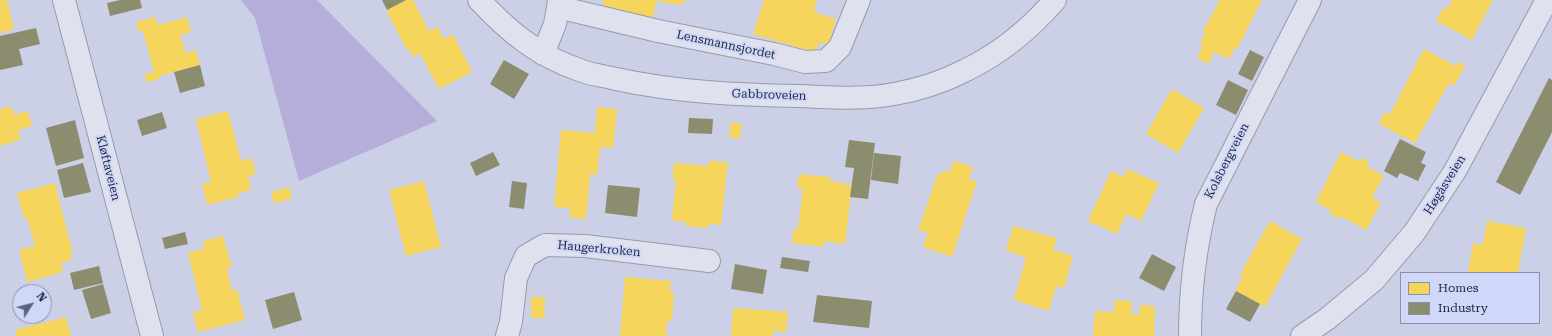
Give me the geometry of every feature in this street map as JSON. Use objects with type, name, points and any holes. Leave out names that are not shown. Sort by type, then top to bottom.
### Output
[{"type":"street","name":"Kløftaveien","points":[[64,0],[152,336]]},
{"type":"street","name":"Gabbroveien","points":[[479,0],[520,41],[543,54],[582,72],[641,85],[701,92],[843,98],[894,94],[927,85],[966,71],[998,52],[1033,25],[1055,0]]},
{"type":"street","name":"Lensmannsjordet","points":[[543,54],[555,24],[559,3],[658,31],[774,54],[805,62],[826,60],[840,47],[859,0]]},
{"type":"street","name":"Kolsbergveien","points":[[1190,336],[1191,279],[1197,238],[1206,204],[1310,0]]},
{"type":"street","name":"Høgåsveien","points":[[1302,336],[1327,319],[1374,280],[1414,233],[1455,171],[1547,0]]},
{"type":"street","name":"Haugerkroken","points":[[507,336],[511,322],[516,278],[526,256],[545,245],[585,246],[709,261]]},
{"type":"shaded area","points":[[241,0],[317,0],[437,121],[299,181],[255,18]]},
{"type":"building: Homes","points":[[0,0],[7,0],[14,29],[0,33]]},
{"type":"building: Homes","points":[[406,0],[413,0],[429,31],[438,27],[444,39],[453,34],[472,72],[439,89],[420,53],[413,57],[409,49],[407,50],[386,10]]},
{"type":"building: Homes","points":[[604,0],[685,0],[684,4],[680,3],[680,5],[656,1],[653,18],[602,8]]},
{"type":"building: Homes","points":[[764,0],[817,0],[814,12],[836,19],[828,45],[819,42],[816,53],[753,34]]},
{"type":"building: Homes","points":[[1220,0],[1262,0],[1237,49],[1235,48],[1229,59],[1214,52],[1208,64],[1197,58],[1203,46],[1200,44],[1205,33],[1203,31]]},
{"type":"building: Homes","points":[[1452,0],[1493,0],[1472,40],[1436,21],[1443,8],[1447,9]]},
{"type":"building: Homes","points":[[155,17],[158,25],[187,17],[191,32],[180,35],[185,53],[196,50],[200,65],[159,76],[160,79],[147,82],[144,74],[154,72],[143,31],[139,32],[136,22]]},
{"type":"building: Homes","points":[[1424,49],[1456,66],[1458,62],[1465,66],[1454,86],[1449,83],[1415,143],[1379,124],[1385,112],[1390,114]]},
{"type":"building: Homes","points":[[1172,89],[1204,108],[1178,153],[1146,134]]},
{"type":"building: Homes","points":[[12,107],[14,115],[28,111],[32,126],[18,130],[20,140],[0,146],[0,109]]},
{"type":"building: Homes","points":[[597,107],[617,109],[613,148],[600,147],[597,175],[590,174],[586,219],[569,217],[570,208],[554,207],[561,130],[595,133]]},
{"type":"building: Homes","points":[[228,111],[241,161],[252,158],[256,174],[248,176],[251,190],[238,193],[239,197],[207,205],[202,184],[211,182],[196,119]]},
{"type":"building: Homes","points":[[731,122],[742,124],[739,139],[729,137]]},
{"type":"building: Homes","points":[[1341,152],[1358,161],[1363,158],[1368,161],[1368,167],[1384,176],[1372,197],[1381,203],[1366,230],[1342,217],[1338,218],[1331,215],[1331,211],[1316,202]]},
{"type":"building: Homes","points":[[709,161],[728,162],[721,225],[708,224],[708,228],[686,226],[686,222],[672,220],[676,179],[672,179],[674,163],[708,166]]},
{"type":"building: Homes","points":[[954,161],[973,167],[969,179],[977,181],[952,257],[923,247],[928,233],[918,230],[938,173],[942,174],[944,170],[950,172]]},
{"type":"building: Homes","points":[[1127,169],[1159,183],[1141,221],[1126,214],[1117,234],[1088,221],[1111,171],[1124,177]]},
{"type":"building: Homes","points":[[799,174],[830,177],[830,181],[852,185],[845,244],[824,241],[823,247],[792,243],[793,229],[798,229],[803,189],[797,188]]},
{"type":"building: Homes","points":[[424,181],[441,247],[406,256],[389,190]]},
{"type":"building: Homes","points":[[55,183],[73,254],[70,254],[72,260],[61,263],[63,272],[27,282],[19,250],[35,246],[27,217],[24,218],[17,193]]},
{"type":"building: Homes","points":[[289,187],[292,199],[274,203],[271,192]]},
{"type":"building: Homes","points":[[1270,221],[1302,239],[1265,307],[1235,291],[1243,276],[1240,274]]},
{"type":"building: Homes","points":[[1487,221],[1526,228],[1518,272],[1468,272],[1473,243],[1483,245]]},
{"type":"building: Homes","points":[[1013,226],[1057,238],[1053,250],[1073,256],[1064,288],[1056,286],[1049,311],[1014,300],[1026,257],[1006,251]]},
{"type":"building: Homes","points":[[223,236],[232,267],[227,268],[232,291],[237,289],[245,320],[198,332],[193,312],[202,310],[188,253],[205,248],[203,241]]},
{"type":"building: Homes","points":[[625,277],[671,281],[670,292],[674,292],[672,321],[667,321],[666,336],[620,336]]},
{"type":"building: Homes","points":[[531,297],[545,297],[544,318],[531,318]]},
{"type":"building: Homes","points":[[1115,300],[1132,301],[1131,314],[1139,315],[1140,305],[1155,306],[1154,336],[1093,336],[1095,311],[1114,312]]},
{"type":"building: Homes","points":[[733,308],[788,312],[786,332],[773,331],[773,336],[731,336]]},
{"type":"building: Homes","points":[[66,317],[71,336],[17,336],[15,330],[39,324],[52,324],[52,321]]},
{"type":"building: Industry","points":[[120,0],[140,0],[142,8],[110,16],[107,3]]},
{"type":"building: Industry","points":[[382,0],[406,0],[387,10]]},
{"type":"building: Industry","points":[[36,28],[40,44],[19,49],[23,65],[0,70],[0,36]]},
{"type":"building: Industry","points":[[1250,50],[1264,57],[1252,81],[1238,74]]},
{"type":"building: Industry","points":[[504,60],[529,74],[514,99],[490,84]]},
{"type":"building: Industry","points":[[200,65],[205,86],[180,93],[174,72]]},
{"type":"building: Industry","points":[[1549,78],[1552,80],[1552,132],[1520,195],[1496,182]]},
{"type":"building: Industry","points":[[1228,80],[1248,90],[1236,115],[1216,105]]},
{"type":"building: Industry","points":[[162,112],[167,128],[142,136],[137,120]]},
{"type":"building: Industry","points":[[689,118],[713,119],[712,134],[688,133]]},
{"type":"building: Industry","points":[[75,120],[84,158],[56,166],[46,128]]},
{"type":"building: Industry","points":[[1400,139],[1426,152],[1421,163],[1426,165],[1418,181],[1400,173],[1397,178],[1384,171]]},
{"type":"building: Industry","points":[[849,140],[875,143],[868,199],[850,197],[854,168],[845,167]]},
{"type":"building: Industry","points":[[493,152],[500,165],[476,176],[470,163]]},
{"type":"building: Industry","points":[[874,153],[901,156],[898,184],[871,180]]},
{"type":"building: Industry","points":[[83,163],[91,192],[64,198],[57,170]]},
{"type":"building: Industry","points":[[512,181],[527,183],[524,209],[509,207]]},
{"type":"building: Industry","points":[[608,185],[640,188],[637,217],[605,213]]},
{"type":"building: Industry","points":[[185,232],[188,244],[165,249],[162,238]]},
{"type":"building: Industry","points":[[1152,254],[1176,267],[1164,291],[1139,278]]},
{"type":"building: Industry","points":[[782,257],[810,261],[808,272],[780,268]]},
{"type":"building: Industry","points":[[735,264],[767,270],[763,294],[731,289]]},
{"type":"building: Industry","points":[[99,266],[103,283],[74,290],[70,273]]},
{"type":"building: Industry","points":[[103,284],[111,313],[91,319],[82,290]]},
{"type":"building: Industry","points":[[1236,291],[1260,304],[1250,322],[1226,309]]},
{"type":"building: Industry","points":[[294,292],[302,320],[273,329],[265,300]]},
{"type":"building: Industry","points":[[817,295],[872,301],[869,328],[813,322]]}]
